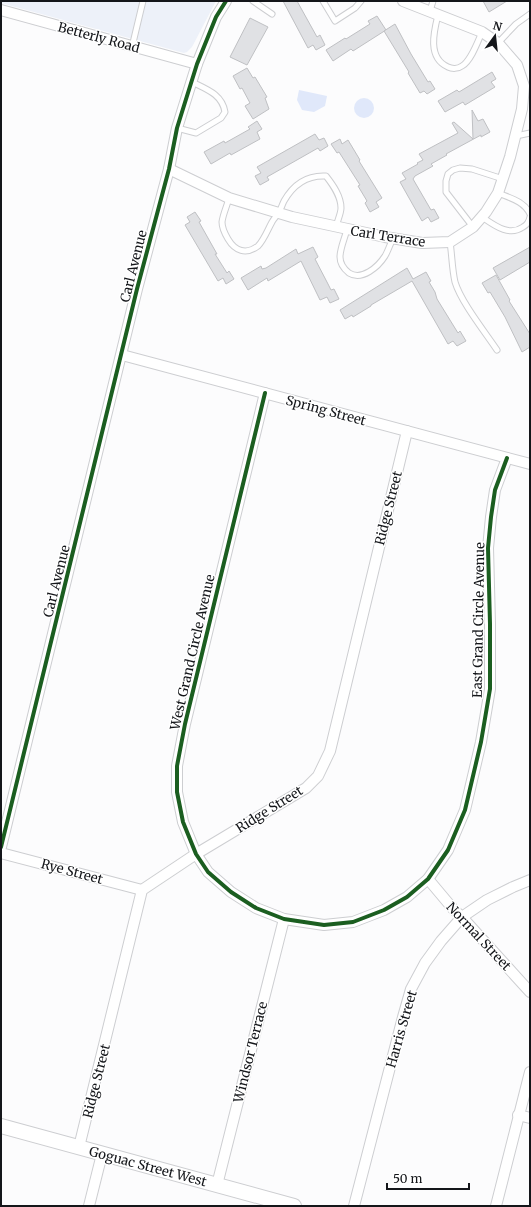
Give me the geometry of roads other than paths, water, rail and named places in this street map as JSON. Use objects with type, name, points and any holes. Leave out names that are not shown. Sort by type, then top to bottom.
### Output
[{"type":"street","name":"Carl Avenue","points":[[1,847],[137,289],[169,169],[177,128],[197,64],[216,17],[226,1]]},
{"type":"street","points":[[403,1],[482,32],[498,43],[518,65],[527,87],[516,136],[498,193],[482,217],[473,227],[450,242]]},
{"type":"street","name":"Betterly Road","points":[[1,10],[197,64]]},
{"type":"street","name":"Carl Terrace","points":[[169,169],[229,198],[292,218],[393,239],[422,243],[450,242]]},
{"type":"street","name":"Spring Street","points":[[122,355],[530,464]]},
{"type":"street","name":"West Grand Circle Avenue","points":[[265,393],[187,716],[177,766],[177,792],[183,822],[196,854],[208,872],[231,892],[256,908],[284,919]]},
{"type":"street","name":"Ridge Street","points":[[79,1147],[142,890],[196,854],[306,788],[318,776],[330,751],[406,431]]},
{"type":"street","name":"East Grand Circle Avenue","points":[[284,919],[324,925],[353,922],[384,910],[407,898],[428,879],[448,850],[465,810],[481,742],[490,689],[488,548],[490,517],[495,490],[507,458]]},
{"type":"street","name":"Rye Street","points":[[1,853],[142,890]]},
{"type":"street","name":"Normal Street","points":[[428,879],[454,910],[530,992]]},
{"type":"street","name":"Harris Street","points":[[354,1206],[411,989],[441,941],[462,917],[487,900],[512,887],[530,880]]},
{"type":"street","name":"Windsor Terrace","points":[[216,1185],[284,919]]},
{"type":"street","points":[[496,1206],[530,1072]]},
{"type":"street","points":[[518,1115],[530,1118]]},
{"type":"street","name":"Goguac Street West","points":[[1,1126],[294,1206]]},
{"type":"street","points":[[89,1206],[102,1154]]},
{"type":"lane","points":[[132,47],[143,1]]},
{"type":"lane","points":[[253,1],[272,14]]},
{"type":"lane","points":[[323,1],[335,21],[355,8],[361,1]]},
{"type":"lane","points":[[433,1],[433,45],[440,62],[446,66],[453,69],[463,66],[470,57],[482,32]]},
{"type":"lane","points":[[498,43],[516,24],[530,14]]},
{"type":"lane","points":[[177,128],[196,133],[221,118],[225,112],[223,104],[215,93],[192,82]]},
{"type":"lane","points":[[516,136],[530,133]]},
{"type":"lane","points":[[473,227],[446,192],[448,174],[453,170],[460,168],[472,169],[503,179]]},
{"type":"lane","points":[[229,198],[222,222],[225,233],[231,244],[236,249],[244,251],[251,250],[259,245],[273,220],[279,213],[285,200],[294,188],[307,178],[316,175],[326,176],[333,185],[339,197],[341,208],[336,227]]},
{"type":"lane","points":[[498,193],[519,202],[527,208],[530,214]]},
{"type":"lane","points":[[482,217],[500,228],[511,232],[525,226],[530,217]]},
{"type":"lane","points":[[347,229],[340,256],[346,271],[352,275],[361,275],[371,271],[385,255],[393,239]]},
{"type":"lane","points":[[450,242],[457,287],[498,350]]}]
